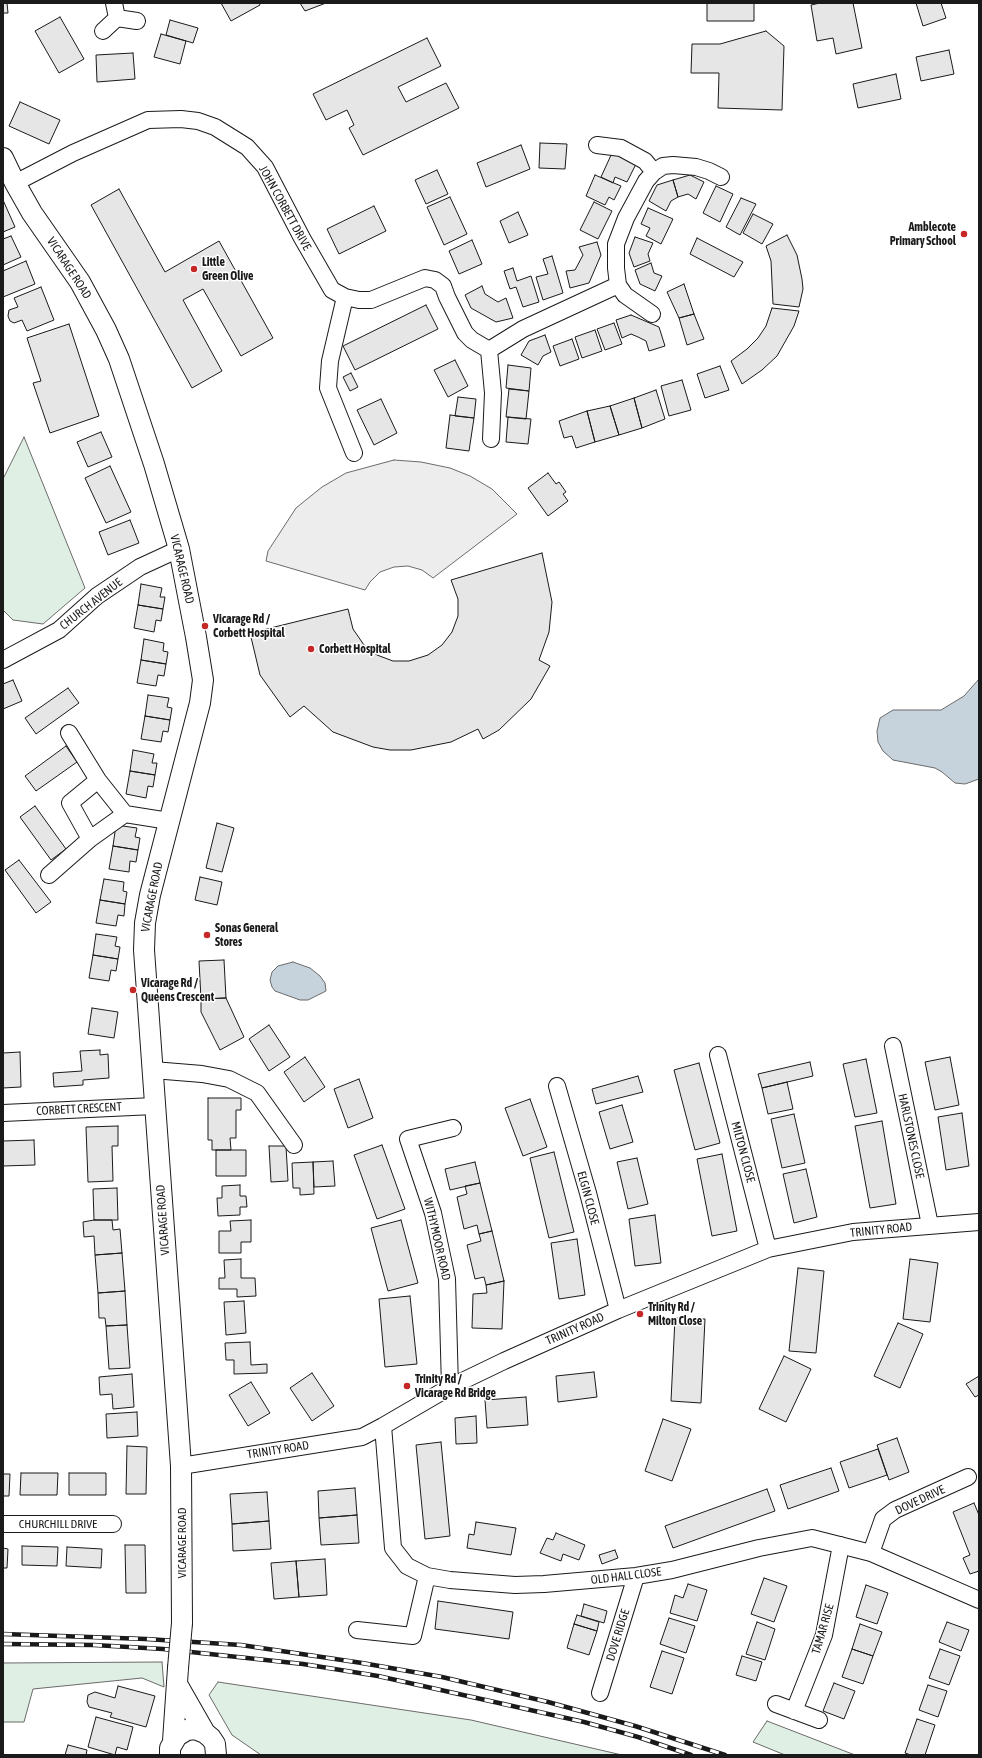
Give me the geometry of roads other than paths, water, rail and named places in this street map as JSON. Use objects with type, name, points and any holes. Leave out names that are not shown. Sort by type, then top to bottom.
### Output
[{"type":"street","points":[[103,31],[116,11],[137,21]]},
{"type":"street","name":"JOHN CORBETT DRIVE","points":[[15,183],[73,153],[148,120],[181,119],[215,127],[247,147],[265,167],[302,238],[332,290],[345,297],[359,300],[371,300],[425,278],[435,280],[443,286],[465,333],[472,340],[489,350]]},
{"type":"street","points":[[597,144],[621,148],[645,161],[654,172]]},
{"type":"street","name":"VICARAGE ROAD","points":[[3,158],[32,213],[80,282],[106,330],[132,394],[179,549],[203,680],[200,704],[150,895],[144,950],[181,1466],[182,1623],[171,1751]]},
{"type":"street","points":[[652,314],[625,295],[618,285],[616,244],[626,218],[646,182],[654,172],[664,166],[673,165],[696,167],[721,177]]},
{"type":"street","points":[[491,439],[493,393],[489,350],[523,329],[618,285]]},
{"type":"street","points":[[345,297],[330,361],[328,388],[354,454]]},
{"type":"street","name":"CHURCH AVENUE","points":[[5,655],[59,630],[97,596],[140,567],[179,549]]},
{"type":"street","points":[[69,733],[98,780],[125,814],[169,821]]},
{"type":"street","points":[[90,839],[70,804],[98,780]]},
{"type":"street","points":[[49,875],[90,839],[125,814]]},
{"type":"street","name":"HARLSTONES CLOSE","points":[[892,1046],[930,1225]]},
{"type":"street","name":"MILTON CLOSE","points":[[718,1055],[768,1249]]},
{"type":"street","points":[[152,1070],[202,1074],[229,1079],[257,1093],[294,1145]]},
{"type":"street","name":"ELGIN CLOSE","points":[[557,1086],[588,1193],[618,1310]]},
{"type":"street","name":"CORBETT CRESCENT","points":[[3,1113],[154,1106]]},
{"type":"street","name":"WITHYMOOR ROAD","points":[[450,1387],[447,1278],[433,1213],[408,1139],[453,1128]]},
{"type":"street","name":"TRINITY ROAD","points":[[181,1466],[362,1437],[450,1387],[504,1360],[618,1310],[768,1249],[853,1232],[979,1222]]},
{"type":"street","name":"OLD HALL CLOSE","points":[[383,1426],[393,1548],[406,1566],[426,1576],[450,1580],[514,1585],[544,1584],[636,1576],[672,1570],[759,1548],[812,1538],[871,1552],[979,1600]]},
{"type":"street","name":"DOVE DRIVE","points":[[871,1552],[883,1519],[895,1510],[968,1477]]},
{"type":"street","name":"CHURCHILL DRIVE","points":[[3,1524],[112,1524]]},
{"type":"street","name":"TAMAR RISE","points":[[794,1711],[824,1635],[841,1545]]},
{"type":"street","points":[[357,1630],[413,1636],[426,1576]]},
{"type":"street","name":"DOVE RIDGE","points":[[600,1693],[636,1576]]},
{"type":"street","points":[[178,1676],[216,1747]]},
{"type":"street","points":[[776,1704],[819,1720]]},
{"type":"street","points":[[171,1751],[177,1736],[187,1730],[194,1729],[216,1747]]},
{"type":"railway","points":[[3,1634],[146,1639],[241,1645],[362,1663],[442,1677],[548,1702],[635,1726],[725,1755]]},
{"type":"railway","points":[[3,1644],[94,1645],[163,1649],[303,1664],[378,1676],[584,1722],[638,1737],[691,1755]]},
{"type":"place","name":"Amblecote Primary School","points":[[964,234]]},
{"type":"place","name":"Little Green Olive","points":[[194,269]]},
{"type":"place","name":"Vicarage Rd / Corbett Hospital","points":[[205,626]]},
{"type":"place","name":"Corbett Hospital","points":[[311,649]]},
{"type":"place","name":"Sonas General Stores","points":[[207,935]]},
{"type":"place","name":"Vicarage Rd / Queens Crescent","points":[[133,990]]},
{"type":"place","name":"Trinity Rd / Milton Close","points":[[640,1314]]},
{"type":"place","name":"Trinity Rd / Vicarage Rd Bridge","points":[[407,1386]]}]
